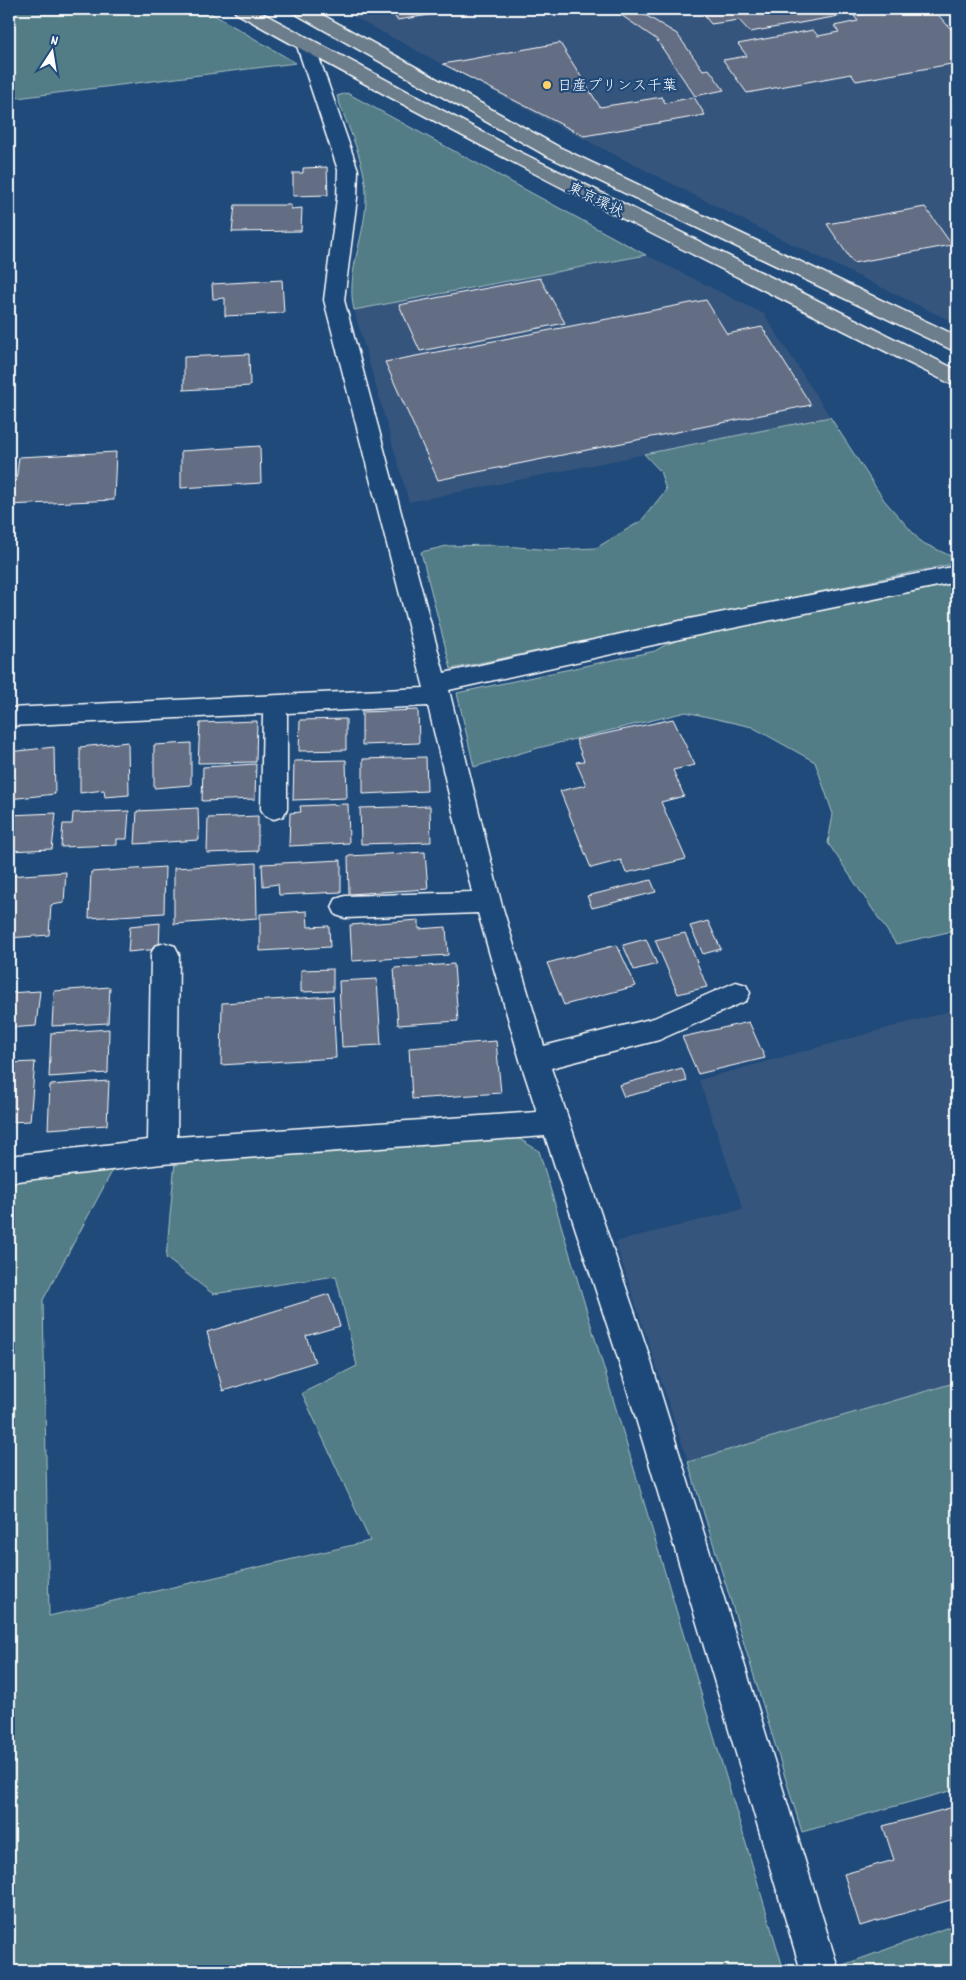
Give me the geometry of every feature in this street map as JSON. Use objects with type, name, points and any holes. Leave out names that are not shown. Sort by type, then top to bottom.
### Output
[{"type":"highway","name":"東京環状","points":[[242,9],[306,46],[530,166],[957,378]]},
{"type":"highway","name":"東京環状","points":[[300,9],[552,151],[957,344]]},
{"type":"street","points":[[306,46],[348,170],[347,198],[334,300],[436,690],[488,902],[534,1060],[632,1352],[820,1971]]},
{"type":"street","points":[[9,717],[274,704],[436,690],[689,628],[957,574]]},
{"type":"street","points":[[274,704],[274,810]]},
{"type":"street","points":[[345,907],[488,902]]},
{"type":"street","points":[[162,1151],[165,954]]},
{"type":"street","points":[[534,1060],[659,1028],[736,993]]},
{"type":"street","points":[[9,1169],[162,1151],[556,1123]]},
{"type":"shaded area","points":[[339,9],[957,9],[957,324],[769,233],[548,121]]},
{"type":"shaded area","points":[[646,255],[764,314],[830,417],[409,502],[354,310]]},
{"type":"shaded area","points":[[957,1009],[957,1382],[688,1462],[615,1242],[743,1209],[699,1080]]},
{"type":"green space","points":[[9,9],[204,9],[296,63],[9,99]]},
{"type":"green space","points":[[347,93],[646,255],[354,310],[352,281],[363,224],[366,195],[363,170],[337,96]]},
{"type":"green space","points":[[830,417],[884,500],[921,542],[957,559],[957,563],[451,669],[421,552],[447,546],[494,545],[551,550],[596,548],[641,521],[666,490],[660,471],[644,454]]},
{"type":"green space","points":[[957,583],[957,930],[896,944],[828,843],[833,814],[815,762],[752,727],[686,712],[538,748],[474,767],[457,693],[655,651],[681,639]]},
{"type":"green space","points":[[518,1138],[539,1151],[784,1971],[9,1971],[9,1179],[115,1166],[43,1300],[49,1616],[370,1541],[302,1393],[357,1366],[336,1276],[213,1294],[166,1258],[175,1162]]},
{"type":"green space","points":[[957,1382],[957,1789],[802,1832],[688,1462]]},
{"type":"green space","points":[[957,1924],[957,1971],[845,1971],[843,1965]]},
{"type":"building","points":[[391,9],[468,9],[397,20]]},
{"type":"building","points":[[630,9],[664,9],[634,14]]},
{"type":"building","points":[[699,9],[864,9],[867,11],[750,32],[739,20],[711,24]]},
{"type":"building","points":[[933,9],[957,36],[957,63],[856,81],[851,74],[747,93],[723,60],[747,56],[738,44],[813,30],[818,36],[839,32],[834,26],[858,21],[854,16],[885,10],[898,13]]},
{"type":"building","points":[[632,12],[642,13],[677,34],[703,70],[709,69],[724,90],[695,96],[656,39],[621,15]]},
{"type":"building","points":[[560,43],[600,107],[662,97],[665,103],[694,97],[705,115],[584,136],[443,64]]},
{"type":"building","points":[[327,167],[328,195],[293,196],[293,173],[303,173],[303,168]]},
{"type":"building","points":[[235,205],[291,205],[291,209],[302,208],[301,231],[232,232]]},
{"type":"building","points":[[925,207],[952,245],[853,263],[827,224]]},
{"type":"building","points":[[540,278],[565,323],[420,351],[399,305]]},
{"type":"building","points":[[282,280],[284,313],[225,316],[225,298],[213,299],[212,284]]},
{"type":"building","points":[[706,300],[727,334],[762,327],[811,405],[438,480],[385,362]]},
{"type":"building","points":[[249,354],[250,386],[184,390],[184,357]]},
{"type":"building","points":[[260,446],[261,483],[181,488],[181,451]]},
{"type":"building","points":[[116,452],[114,500],[9,505],[9,482],[16,481],[19,457]]},
{"type":"building","points":[[418,710],[419,743],[362,745],[362,712]]},
{"type":"building","points":[[346,719],[346,750],[299,751],[300,720]]},
{"type":"building","points":[[673,719],[695,765],[673,770],[684,796],[661,802],[686,859],[626,873],[621,860],[591,868],[560,791],[586,785],[576,762],[584,761],[576,740]]},
{"type":"building","points":[[257,721],[256,762],[198,763],[200,723]]},
{"type":"building","points":[[128,742],[129,795],[105,797],[104,790],[80,793],[80,747]]},
{"type":"building","points":[[191,743],[191,785],[154,788],[154,745]]},
{"type":"building","points":[[54,747],[55,794],[9,799],[9,752]]},
{"type":"building","points":[[426,757],[427,791],[363,794],[363,759]]},
{"type":"building","points":[[346,760],[347,798],[293,800],[294,761]]},
{"type":"building","points":[[256,764],[255,799],[202,801],[203,767]]},
{"type":"building","points":[[348,804],[349,843],[289,846],[290,813],[301,812],[300,806]]},
{"type":"building","points":[[430,806],[431,842],[361,844],[360,808]]},
{"type":"building","points":[[198,808],[199,840],[135,844],[137,811]]},
{"type":"building","points":[[129,811],[127,839],[117,839],[117,845],[61,847],[63,824],[72,824],[73,813]]},
{"type":"building","points":[[56,813],[52,849],[9,851],[9,815]]},
{"type":"building","points":[[258,816],[258,851],[207,853],[208,818]]},
{"type":"building","points":[[425,852],[428,889],[349,894],[348,856]]},
{"type":"building","points":[[341,860],[341,892],[279,895],[278,884],[263,886],[262,864]]},
{"type":"building","points":[[256,863],[257,918],[174,924],[174,868]]},
{"type":"building","points":[[165,867],[164,913],[89,918],[91,872]]},
{"type":"building","points":[[66,872],[64,903],[51,905],[49,935],[9,938],[9,876]]},
{"type":"building","points":[[651,880],[656,892],[592,908],[587,896]]},
{"type":"building","points":[[307,911],[308,927],[329,926],[330,947],[260,951],[260,914]]},
{"type":"building","points":[[419,920],[419,929],[446,927],[448,955],[352,961],[350,925]]},
{"type":"building","points":[[708,921],[721,949],[703,954],[690,926]]},
{"type":"building","points":[[160,923],[159,949],[128,952],[130,926]]},
{"type":"building","points":[[685,933],[707,987],[678,994],[655,940]]},
{"type":"building","points":[[646,939],[657,964],[634,970],[623,945]]},
{"type":"building","points":[[617,945],[636,986],[564,1005],[547,963]]},
{"type":"building","points":[[454,964],[458,1021],[398,1025],[394,968]]},
{"type":"building","points":[[333,969],[333,991],[301,992],[301,970]]},
{"type":"building","points":[[377,979],[381,1045],[342,1047],[339,981]]},
{"type":"building","points":[[110,987],[108,1023],[52,1026],[54,991]]},
{"type":"building","points":[[40,991],[36,1026],[9,1028],[9,993]]},
{"type":"building","points":[[333,996],[336,1058],[221,1065],[222,1003]]},
{"type":"building","points":[[749,1022],[765,1058],[698,1074],[682,1037]]},
{"type":"building","points":[[109,1029],[108,1073],[49,1077],[51,1033]]},
{"type":"building","points":[[496,1041],[501,1093],[412,1099],[409,1048]]},
{"type":"building","points":[[35,1062],[30,1121],[9,1122],[9,1063]]},
{"type":"building","points":[[682,1068],[687,1081],[624,1097],[619,1085]]},
{"type":"building","points":[[109,1081],[107,1125],[48,1129],[50,1085]]},
{"type":"building","points":[[329,1294],[340,1326],[306,1336],[315,1362],[223,1391],[207,1332]]},
{"type":"building","points":[[957,1806],[957,1898],[860,1926],[844,1874],[894,1860],[883,1826]]},
{"type":"place","name":"日産プリンス千葉","points":[[547,85]]}]
